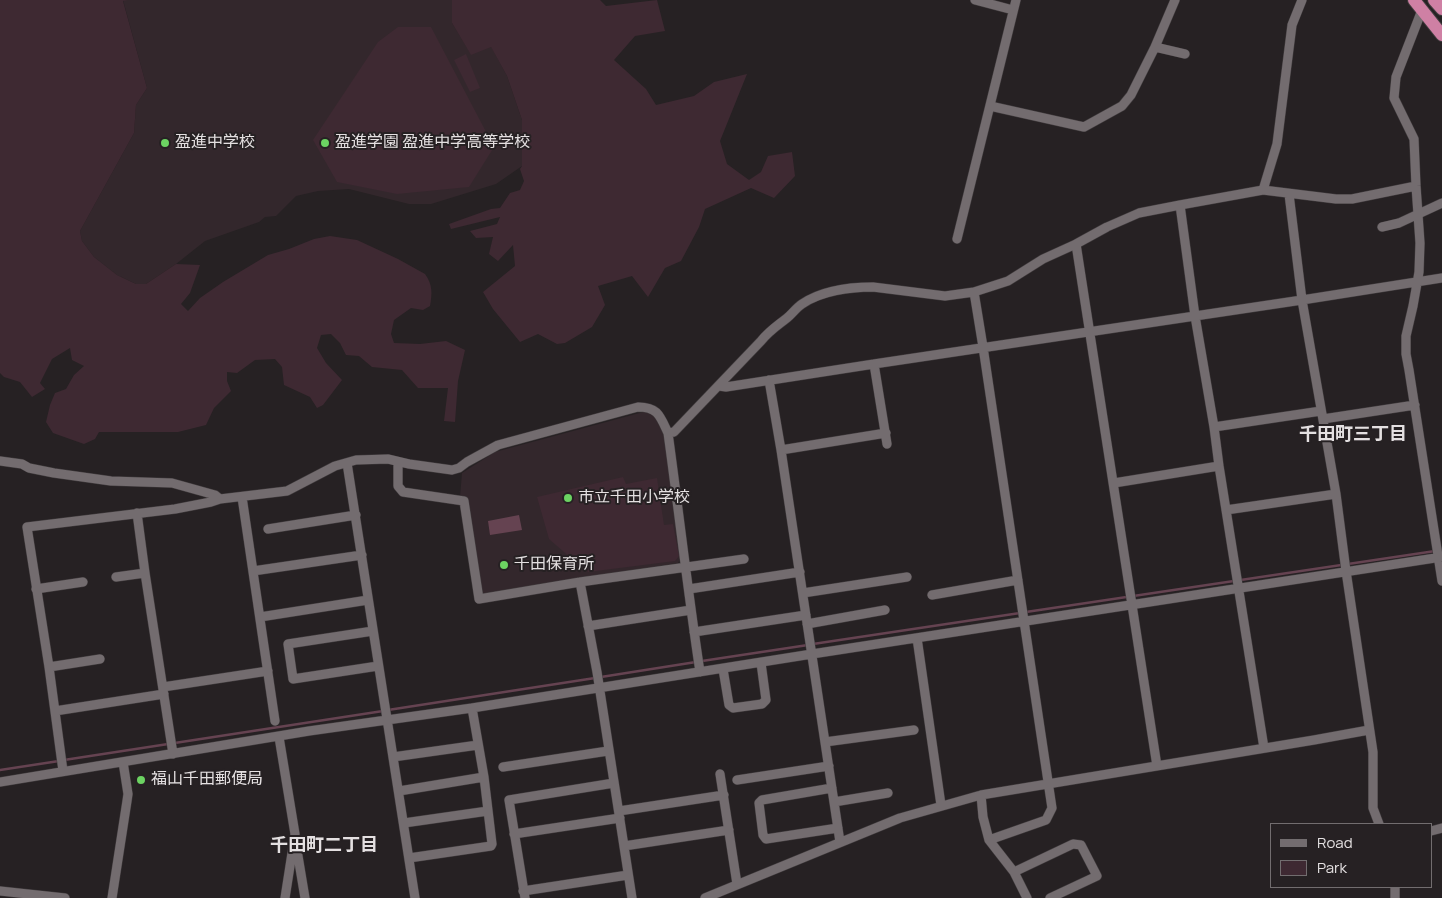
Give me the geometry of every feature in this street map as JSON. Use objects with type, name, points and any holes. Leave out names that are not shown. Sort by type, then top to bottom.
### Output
[{"type":"highway","points":[[1434,0],[1442,10]]},
{"type":"highway","points":[[1418,5],[1442,34]]},
{"type":"street","points":[[975,0],[1014,10]]},
{"type":"street","points":[[957,239],[1016,0]]},
{"type":"street","points":[[990,106],[1084,127],[1122,106],[1132,95],[1175,0]]},
{"type":"street","points":[[1263,190],[1277,144],[1292,24],[1302,0]]},
{"type":"street","points":[[1418,5],[1396,77],[1394,98],[1414,139],[1420,243],[1418,282],[1406,336],[1406,354],[1442,581]]},
{"type":"street","points":[[1155,46],[1184,54]]},
{"type":"street","points":[[668,433],[674,432],[762,341],[770,330],[801,305],[816,296],[873,286],[945,296],[974,292],[1008,281],[1043,259],[1140,213],[1263,190],[1352,199],[1416,186]]},
{"type":"street","points":[[1289,194],[1302,300],[1336,494],[1373,752],[1373,808],[1379,823]]},
{"type":"street","points":[[1382,227],[1399,223],[1442,203]]},
{"type":"street","points":[[1180,205],[1195,316],[1264,748]]},
{"type":"street","points":[[1076,244],[1157,766]]},
{"type":"street","points":[[719,386],[726,387],[1442,278]]},
{"type":"street","points":[[974,292],[1050,783],[1052,808],[1046,820],[989,840]]},
{"type":"street","points":[[874,364],[887,444]]},
{"type":"street","points":[[770,380],[840,842]]},
{"type":"street","points":[[1214,427],[1415,405]]},
{"type":"street","points":[[62,764],[27,527],[175,509],[220,499],[286,491],[335,466],[356,460],[388,459],[452,470],[459,468],[498,445],[638,407],[648,407],[660,414],[668,433],[699,666]]},
{"type":"street","points":[[782,450],[886,433]]},
{"type":"street","points":[[0,461],[22,464],[29,468],[54,473],[111,481],[172,484],[215,495],[220,499]]},
{"type":"street","points":[[398,462],[398,486],[403,492],[464,501],[479,599],[580,582],[744,559]]},
{"type":"street","points":[[347,463],[415,898]]},
{"type":"street","points":[[1114,483],[1219,466]]},
{"type":"street","points":[[1226,510],[1336,494]]},
{"type":"street","points":[[242,497],[275,721]]},
{"type":"street","points":[[137,513],[172,747]]},
{"type":"street","points":[[268,529],[356,515]]},
{"type":"street","points":[[0,782],[62,764],[123,762],[172,747],[279,737],[386,714],[472,708],[699,666],[723,669],[761,663],[811,648],[917,638],[1024,617],[1439,554]]},
{"type":"street","points":[[253,571],[362,555]]},
{"type":"street","points":[[689,589],[800,572]]},
{"type":"street","points":[[116,578],[145,573]]},
{"type":"street","points":[[803,593],[907,576]]},
{"type":"street","points":[[932,595],[1018,580]]},
{"type":"street","points":[[36,589],[83,582]]},
{"type":"street","points":[[580,582],[599,686],[632,898]]},
{"type":"street","points":[[260,617],[368,600]]},
{"type":"street","points":[[588,626],[691,610]]},
{"type":"street","points":[[694,632],[885,610]]},
{"type":"street","points":[[373,631],[288,644],[293,678],[378,666]]},
{"type":"street","points":[[917,638],[941,805]]},
{"type":"street","points":[[49,667],[100,659]]},
{"type":"street","points":[[723,669],[729,705],[733,708],[762,704],[766,700],[761,663]]},
{"type":"street","points":[[55,711],[268,671]]},
{"type":"street","points":[[409,858],[491,846],[492,844],[484,777],[472,708]]},
{"type":"street","points":[[825,742],[914,730]]},
{"type":"street","points":[[705,898],[900,818],[941,805],[981,795],[1369,730]]},
{"type":"street","points":[[279,737],[305,898]]},
{"type":"street","points":[[393,757],[478,745]]},
{"type":"street","points":[[504,767],[608,751]]},
{"type":"street","points":[[112,898],[128,801],[123,762]]},
{"type":"street","points":[[737,780],[828,766]]},
{"type":"street","points":[[720,774],[737,884]]},
{"type":"street","points":[[399,791],[484,777]]},
{"type":"street","points":[[614,783],[509,800],[514,834],[524,894],[628,876]]},
{"type":"street","points":[[832,788],[762,800],[759,803],[763,835],[766,839],[838,828]]},
{"type":"street","points":[[834,802],[888,794]]},
{"type":"street","points":[[514,834],[724,795]]},
{"type":"street","points":[[981,795],[983,817],[989,840],[1014,872],[1027,898]]},
{"type":"street","points":[[404,823],[488,811]]},
{"type":"street","points":[[624,846],[729,830]]},
{"type":"street","points":[[285,898],[295,834]]},
{"type":"street","points":[[1014,872],[1073,844],[1081,844],[1097,876],[1050,898]]},
{"type":"street","points":[[0,891],[65,898]]},
{"type":"shaded area","name":"盈進学園 盈進中学高等学校","points":[[123,0],[452,0],[452,23],[471,54],[491,46],[507,76],[522,120],[522,166],[496,184],[431,204],[409,204],[349,189],[318,191],[296,196],[276,216],[265,217],[259,222],[205,241],[176,264],[146,284],[136,284],[117,275],[94,257],[82,241],[80,231],[134,133],[136,105],[147,88]]},
{"type":"shaded area","name":"市立千田小学校","points":[[647,411],[660,418],[665,440],[681,558],[678,563],[483,594],[474,545],[460,497],[462,473],[495,452]]},
{"type":"shaded area","points":[[519,515],[522,530],[490,535],[488,521]]},
{"type":"green space","points":[[0,0],[128,0],[123,1],[147,88],[136,105],[134,133],[80,231],[82,241],[94,257],[117,275],[136,284],[146,284],[176,264],[200,265],[190,293],[181,304],[188,311],[200,298],[268,255],[314,239],[330,236],[357,240],[398,259],[425,274],[428,278],[431,290],[430,306],[423,310],[411,308],[394,320],[391,334],[394,343],[420,344],[446,341],[465,350],[458,381],[455,422],[444,421],[448,388],[418,388],[402,370],[372,367],[359,356],[346,355],[340,343],[331,334],[321,335],[317,348],[326,363],[342,380],[323,405],[317,408],[310,397],[284,385],[282,367],[275,359],[255,360],[237,373],[227,372],[227,381],[231,391],[214,408],[206,425],[178,432],[99,432],[95,439],[84,444],[53,433],[46,422],[55,393],[66,389],[74,375],[84,366],[72,360],[70,348],[52,359],[40,383],[45,389],[32,397],[20,382],[4,377],[0,373]]},
{"type":"green space","points":[[452,0],[600,0],[606,6],[657,0],[665,31],[635,36],[614,60],[646,89],[656,105],[694,96],[714,82],[747,74],[720,141],[727,164],[749,180],[761,172],[768,156],[792,152],[795,176],[774,198],[751,188],[705,209],[699,227],[681,261],[665,268],[648,297],[632,276],[598,286],[605,305],[592,327],[565,343],[557,344],[538,334],[520,342],[493,309],[483,292],[515,266],[513,245],[498,261],[489,254],[493,237],[476,238],[470,231],[497,224],[500,217],[451,229],[449,224],[491,209],[500,208],[510,193],[520,190],[524,181],[520,169],[522,166],[522,120],[507,76],[491,47],[471,55],[452,23]]},
{"type":"green space","points":[[398,27],[431,27],[494,147],[469,187],[397,194],[337,182],[313,140],[378,42]]},
{"type":"green space","points":[[466,54],[480,88],[470,92],[454,60]]},
{"type":"green space","points":[[623,477],[626,484],[657,478],[664,525],[673,524],[679,556],[675,561],[588,572],[586,563],[579,565],[549,539],[537,497]]},
{"type":"waterway","points":[[1026,612],[1442,550]]},
{"type":"waterway","points":[[813,644],[1020,613]]},
{"type":"waterway","points":[[702,661],[808,645]]},
{"type":"waterway","points":[[601,677],[696,662]]},
{"type":"waterway","points":[[388,710],[595,678]]},
{"type":"waterway","points":[[64,760],[383,711]]},
{"type":"waterway","points":[[0,770],[59,761]]},
{"type":"place","name":"盈進中学校","points":[[165,143]]},
{"type":"place","name":"盈進学園 盈進中学高等学校","points":[[325,143]]},
{"type":"place","name":"市立千田小学校","points":[[568,498]]},
{"type":"place","name":"千田保育所","points":[[504,565]]},
{"type":"place","name":"福山千田郵便局","points":[[141,780]]},
{"type":"district","name":"千田町三丁目","points":[[1353,435]]},
{"type":"district","name":"千田町二丁目","points":[[324,846]]}]
